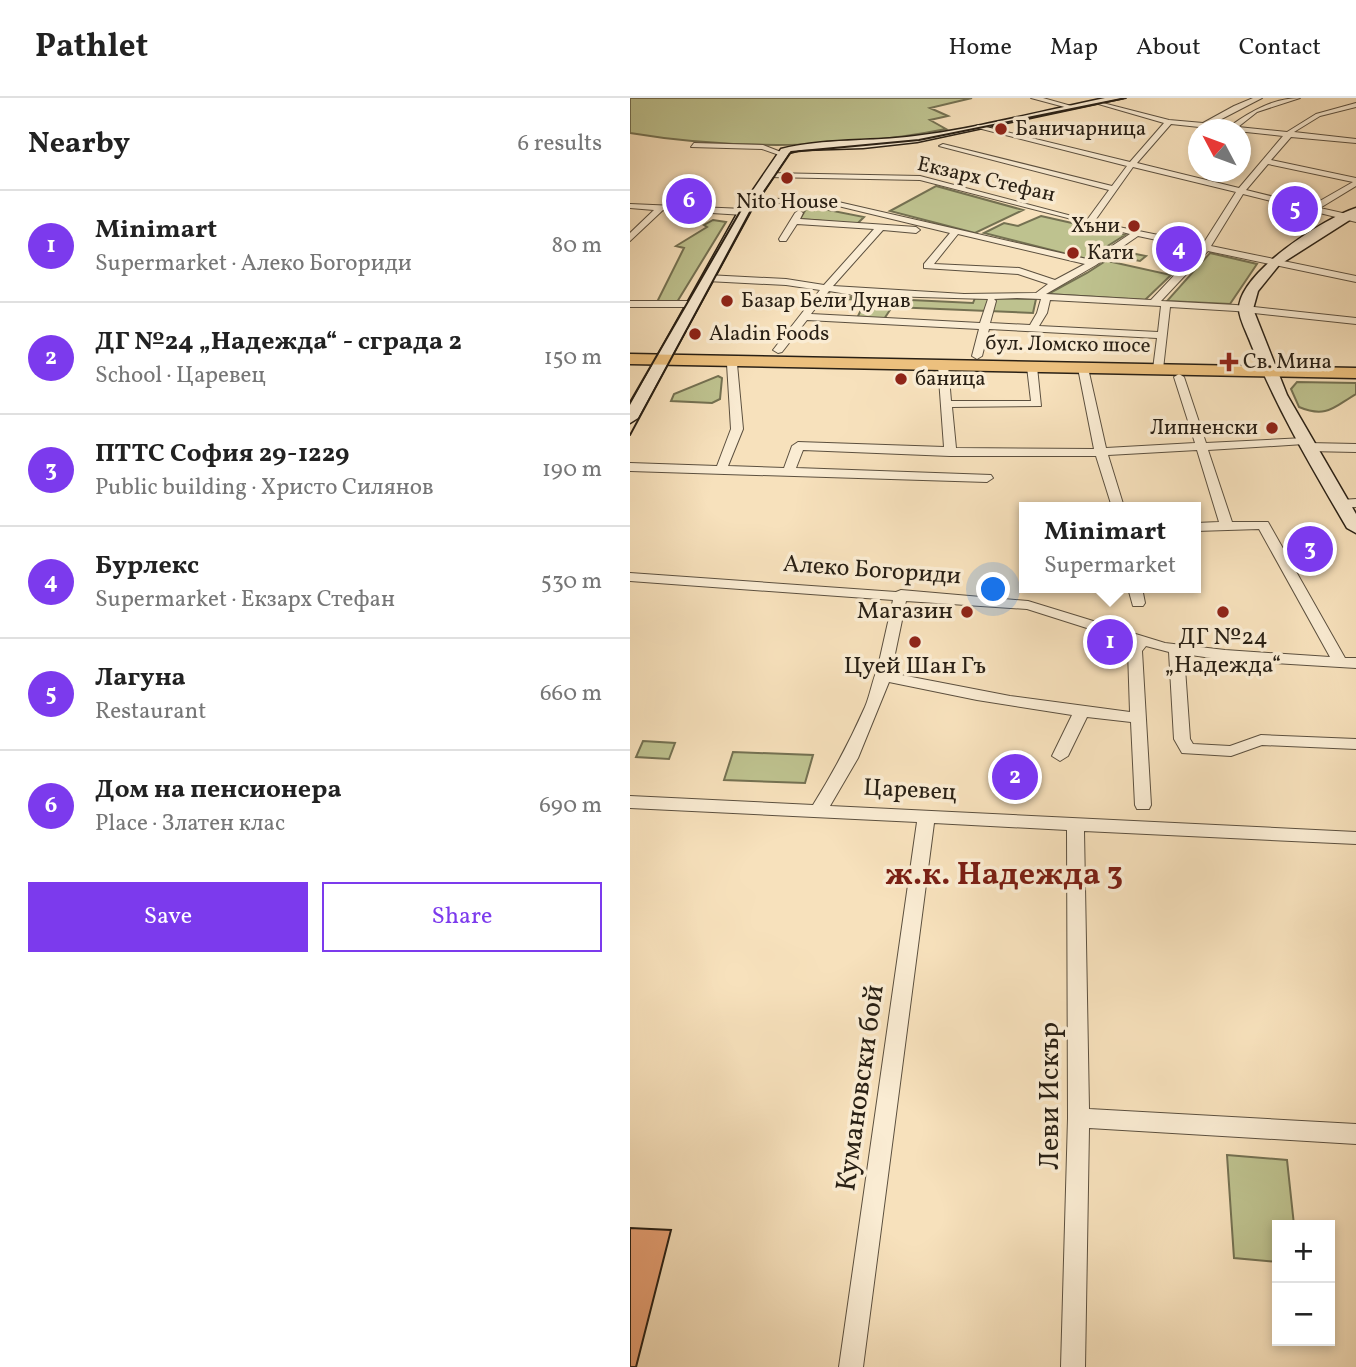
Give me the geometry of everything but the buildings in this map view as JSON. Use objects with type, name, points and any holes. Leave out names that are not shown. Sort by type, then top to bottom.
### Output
[{"type":"main road","name":"бул. Ломско шосе","points":[[630,359],[660,363],[732,364],[778,356]]},
{"type":"main road","name":"бул. Ломско шосе","points":[[630,368],[660,363],[778,356],[943,365],[1356,373]]},
{"type":"street","points":[[1034,98],[1072,107]]},
{"type":"street","points":[[630,418],[744,212],[782,154],[800,147],[896,142],[1118,98]]},
{"type":"street","points":[[1216,119],[1259,98]]},
{"type":"street","points":[[1244,119],[1255,111],[1297,98]]},
{"type":"street","points":[[1340,98],[1356,104]]},
{"type":"street","points":[[1097,102],[1169,122],[1188,124]]},
{"type":"street","points":[[1154,303],[1205,248],[1241,191],[1288,134],[1310,118],[1356,104]]},
{"type":"street","points":[[1089,223],[1131,165],[1169,122]]},
{"type":"street","points":[[978,127],[1313,208],[1353,215]]},
{"type":"street","points":[[1251,130],[1356,141]]},
{"type":"street","points":[[694,145],[763,148],[782,154]]},
{"type":"street","points":[[943,146],[1115,189]]},
{"type":"street","points":[[1265,161],[1356,181]]},
{"type":"street","name":"Екзарх Стефан","points":[[768,175],[920,178],[1089,223],[1356,279]]},
{"type":"street","points":[[1313,208],[1356,181]]},
{"type":"street","points":[[752,200],[834,203],[1093,262]]},
{"type":"street","points":[[783,240],[804,201]]},
{"type":"street","points":[[630,206],[744,212]]},
{"type":"street","points":[[630,238],[660,208]]},
{"type":"street","points":[[864,227],[879,214]]},
{"type":"street","points":[[1353,215],[1274,263],[1256,285],[1246,309],[1267,370],[1306,444],[1349,503],[1356,528]]},
{"type":"street","points":[[795,220],[955,232]]},
{"type":"street","points":[[778,356],[828,286],[880,228]]},
{"type":"street","points":[[955,232],[927,265],[1019,271],[1057,284]]},
{"type":"street","points":[[1033,328],[1042,313],[1040,294],[1137,233]]},
{"type":"street","points":[[707,278],[828,286],[853,292],[1042,297],[1246,309],[1356,321]]},
{"type":"street","points":[[977,356],[991,302]]},
{"type":"street","points":[[630,304],[693,304]]},
{"type":"street","points":[[1158,369],[1160,335],[1166,304]]},
{"type":"street","points":[[804,317],[1160,335]]},
{"type":"street","points":[[721,470],[737,429],[732,364]]},
{"type":"street","points":[[943,365],[950,452]]},
{"type":"street","points":[[947,404],[1037,404],[1032,367]]},
{"type":"street","points":[[1083,368],[1101,452],[1116,502]]},
{"type":"street","points":[[1179,376],[1227,526]]},
{"type":"street","points":[[789,472],[798,446],[950,452],[1101,452],[1306,444],[1356,448]]},
{"type":"street","points":[[630,467],[987,478]]},
{"type":"street","points":[[1201,527],[1263,525],[1340,662]]},
{"type":"street","name":"Алеко Богориди","points":[[630,578],[901,594],[1035,606],[1139,647],[1356,663]]},
{"type":"street","points":[[1136,593],[1138,603]]},
{"type":"street","points":[[818,811],[855,747],[880,690],[881,675],[901,594]]},
{"type":"street","points":[[1139,647],[1143,805]]},
{"type":"street","points":[[1176,649],[1182,739],[1188,749],[1231,751],[1261,740],[1356,744]]},
{"type":"street","points":[[881,675],[964,695],[1081,713],[1139,718]]},
{"type":"street","points":[[1060,755],[1081,713]]},
{"type":"street","name":"Царевец","points":[[630,802],[1356,838]]},
{"type":"street","name":"Кумановски бой","points":[[851,1367],[926,817]]},
{"type":"street","name":"Леви Искър","points":[[1073,1367],[1079,1118],[1075,824]]},
{"type":"street","points":[[1079,1118],[1356,1134]]},
{"type":"green space","points":[[630,98],[972,98],[930,108],[948,116],[930,120],[946,129],[869,140],[788,145],[668,139],[630,133]]},
{"type":"green space","points":[[936,186],[1023,210],[975,233],[890,211]]},
{"type":"green space","points":[[808,206],[864,217],[857,224],[800,219]]},
{"type":"green space","points":[[1041,216],[1125,235],[1087,259],[984,233],[1004,223],[1018,226]]},
{"type":"green space","points":[[713,220],[726,222],[677,302],[657,302],[684,248],[676,246],[707,227],[704,225]]},
{"type":"green space","points":[[1121,251],[1146,256],[1140,261],[1119,257],[1112,262],[1171,275],[1145,300],[1048,294],[1087,273]]},
{"type":"green space","points":[[1210,253],[1257,264],[1230,304],[1167,301]]},
{"type":"green space","points":[[826,291],[830,291],[828,296],[973,303],[975,298],[1036,299],[1033,313],[892,307],[884,319],[857,318],[866,300],[821,298]]},
{"type":"green space","points":[[718,376],[722,378],[720,399],[712,403],[671,401],[674,394]]},
{"type":"green space","points":[[1297,382],[1356,383],[1356,394],[1330,410],[1317,412],[1299,407],[1291,389]]},
{"type":"green space","points":[[643,741],[675,743],[669,759],[636,757]]},
{"type":"green space","points":[[733,752],[813,755],[805,783],[724,780]]},
{"type":"green space","points":[[1227,1155],[1287,1160],[1293,1220],[1272,1220],[1272,1262],[1234,1258]]},
{"type":"tram line","points":[[630,435],[750,212],[791,152],[919,140],[1126,98]]},
{"type":"tram line","points":[[630,402],[745,203]]},
{"type":"place","name":"Баничарница","points":[[1001,129]]},
{"type":"place","name":"Nito House","points":[[787,178]]},
{"type":"place","name":"Дом на пенсионера","points":[[689,201]]},
{"type":"place","name":"Лагуна","points":[[1295,209]]},
{"type":"place","name":"Хъни","points":[[1134,226]]},
{"type":"place","name":"Бурлекс","points":[[1179,249]]},
{"type":"place","name":"Кати","points":[[1073,253]]},
{"type":"place","name":"Базар Бели Дунав","points":[[727,301]]},
{"type":"place","name":"Aladin Foods","points":[[695,334]]},
{"type":"place","name":"Св. Мина","points":[[1229,362]]},
{"type":"place","name":"баница","points":[[901,379]]},
{"type":"place","name":"Липненски","points":[[1272,428]]},
{"type":"place","name":"ПТТС София 29-1229","points":[[1310,549]]},
{"type":"place","name":"Магазин","points":[[967,612]]},
{"type":"place","name":"ДГ №24 „Надежда“","points":[[1223,612]]},
{"type":"place","name":"Цуей Шан Гъ","points":[[915,642]]},
{"type":"place","name":"Minimart","points":[[1110,642]]},
{"type":"place","name":"ДГ №24 „Надежда“ - сграда 2","points":[[1015,777]]},
{"type":"district","name":"ж.к. Надежда 3","points":[[1004,876]]}]
